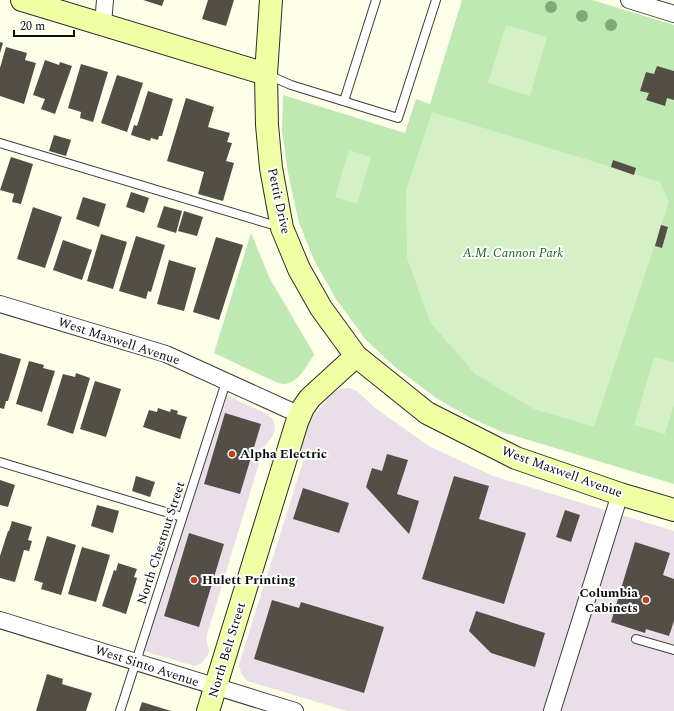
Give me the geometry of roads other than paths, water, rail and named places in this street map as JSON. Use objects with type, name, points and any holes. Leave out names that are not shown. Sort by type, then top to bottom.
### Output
[{"type":"street","points":[[22,0],[266,74]]},
{"type":"street","points":[[103,24],[105,0]]},
{"type":"street","name":"Pettit Drive","points":[[271,0],[266,74],[266,124],[282,228],[299,269],[321,308],[356,356]]},
{"type":"street","points":[[629,0],[674,14]]},
{"type":"street","name":"West Maxwell Avenue","points":[[0,304],[166,354],[300,415]]},
{"type":"street","name":"North Belt Street","points":[[208,711],[289,444],[300,415],[316,391],[356,356]]},
{"type":"street","name":"West Maxwell Avenue","points":[[356,356],[427,413],[472,437],[516,458],[620,494],[674,510]]},
{"type":"street","points":[[552,711],[620,494]]},
{"type":"street","name":"West Sinto Avenue","points":[[0,620],[295,711]]},
{"type":"lane","points":[[344,101],[376,0]]},
{"type":"lane","points":[[266,74],[291,85],[398,118],[436,0]]},
{"type":"lane","points":[[0,143],[282,228]]},
{"type":"lane","name":"North Chestnut Street","points":[[120,711],[226,382]]},
{"type":"lane","points":[[0,462],[182,517]]},
{"type":"lane","points":[[636,639],[674,650]]},
{"type":"place","name":"Alpha Electric","points":[[232,454]]},
{"type":"place","name":"Hulett Printing","points":[[194,580]]},
{"type":"place","name":"Columbia Cabinets","points":[[646,600]]},
{"type":"park label","name":"A.M. Cannon Park","points":[[513,253]]}]
